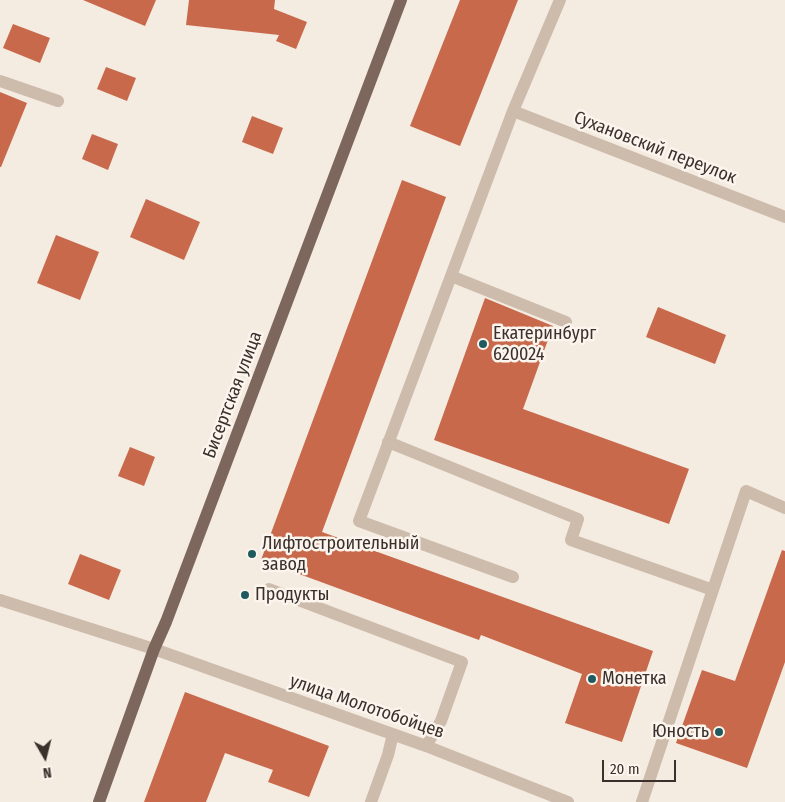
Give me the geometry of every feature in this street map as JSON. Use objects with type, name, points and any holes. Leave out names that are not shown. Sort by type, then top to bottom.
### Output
[{"type":"main road","name":"Бисертская улица","points":[[99,802],[154,649],[166,622],[401,0]]},
{"type":"street","points":[[513,577],[359,521],[513,111],[560,0]]},
{"type":"street","points":[[0,81],[58,101]]},
{"type":"street","name":"Сухановский переулок","points":[[513,111],[785,217]]},
{"type":"street","points":[[451,276],[566,322]]},
{"type":"street","points":[[388,442],[578,519],[571,540],[713,590]]},
{"type":"street","points":[[642,802],[746,491],[785,508]]},
{"type":"street","points":[[269,589],[462,662],[441,721],[426,746]]},
{"type":"street","name":"улица Молотобойцев","points":[[0,600],[154,649],[426,746],[568,802]]},
{"type":"street","points":[[371,802],[388,755],[392,734]]},
{"type":"building","points":[[83,0],[156,0],[145,26]]},
{"type":"building","points":[[189,0],[275,0],[274,9],[307,22],[296,49],[276,41],[279,35],[186,25]]},
{"type":"building","points":[[460,0],[518,0],[460,146],[410,126]]},
{"type":"building","points":[[13,24],[50,38],[40,63],[3,48]]},
{"type":"building","points":[[106,67],[136,78],[127,101],[97,89]]},
{"type":"building","points":[[0,92],[27,103],[1,167],[0,167]]},
{"type":"building","points":[[252,116],[283,128],[273,154],[242,142]]},
{"type":"building","points":[[92,134],[118,144],[108,170],[82,159]]},
{"type":"building","points":[[402,180],[446,197],[322,532],[653,651],[622,742],[565,723],[582,674],[481,635],[479,640],[261,560]]},
{"type":"building","points":[[146,199],[200,222],[184,260],[130,237]]},
{"type":"building","points":[[56,235],[99,252],[80,300],[37,283]]},
{"type":"building","points":[[485,298],[553,326],[523,409],[689,469],[669,524],[434,440]]},
{"type":"building","points":[[658,307],[726,335],[715,364],[646,337]]},
{"type":"building","points":[[130,447],[155,457],[144,486],[118,476]]},
{"type":"building","points":[[782,550],[785,551],[785,662],[747,768],[676,743],[702,670],[735,681]]},
{"type":"building","points":[[80,554],[121,570],[109,600],[68,584]]},
{"type":"building","points":[[185,692],[329,746],[309,797],[268,782],[273,770],[225,753],[206,802],[144,802]]},
{"type":"place","name":"Екатеринбург 620024","points":[[483,344]]},
{"type":"place","name":"Лифтостроительный завод","points":[[252,554]]},
{"type":"place","name":"Продукты","points":[[245,595]]},
{"type":"place","name":"Монетка","points":[[592,679]]},
{"type":"place","name":"Юность","points":[[719,732]]}]
